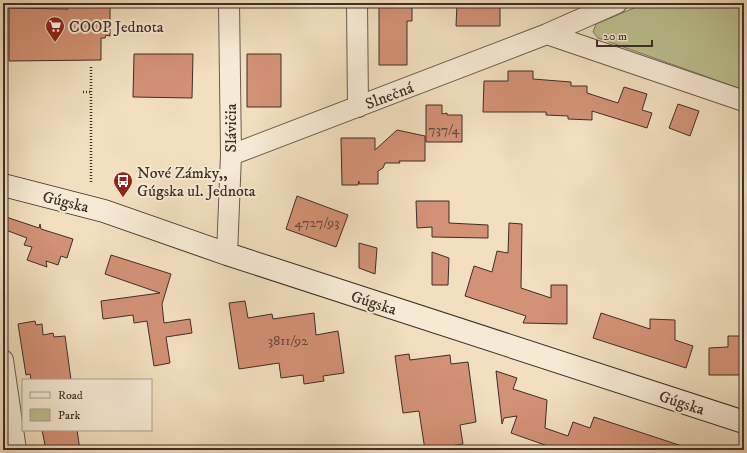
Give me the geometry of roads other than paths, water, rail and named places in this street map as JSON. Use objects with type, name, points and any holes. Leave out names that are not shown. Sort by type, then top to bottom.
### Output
[{"type":"main road","name":"Gúgska","points":[[3,185],[104,211],[227,254],[744,422]]},
{"type":"street","name":"Slávičia","points":[[227,254],[231,155],[229,3]]},
{"type":"street","points":[[358,3],[358,107]]},
{"type":"street","name":"Slnečná","points":[[231,155],[547,34],[586,10],[617,3]]},
{"type":"street","points":[[547,34],[744,101]]},
{"type":"street","points":[[3,360],[16,450]]},
{"type":"place","name":"COOP Jednota","points":[[55,43]]},
{"type":"place","name":"Nové Zámky,, Gúgska ul. Jednota","points":[[123,198]]}]
